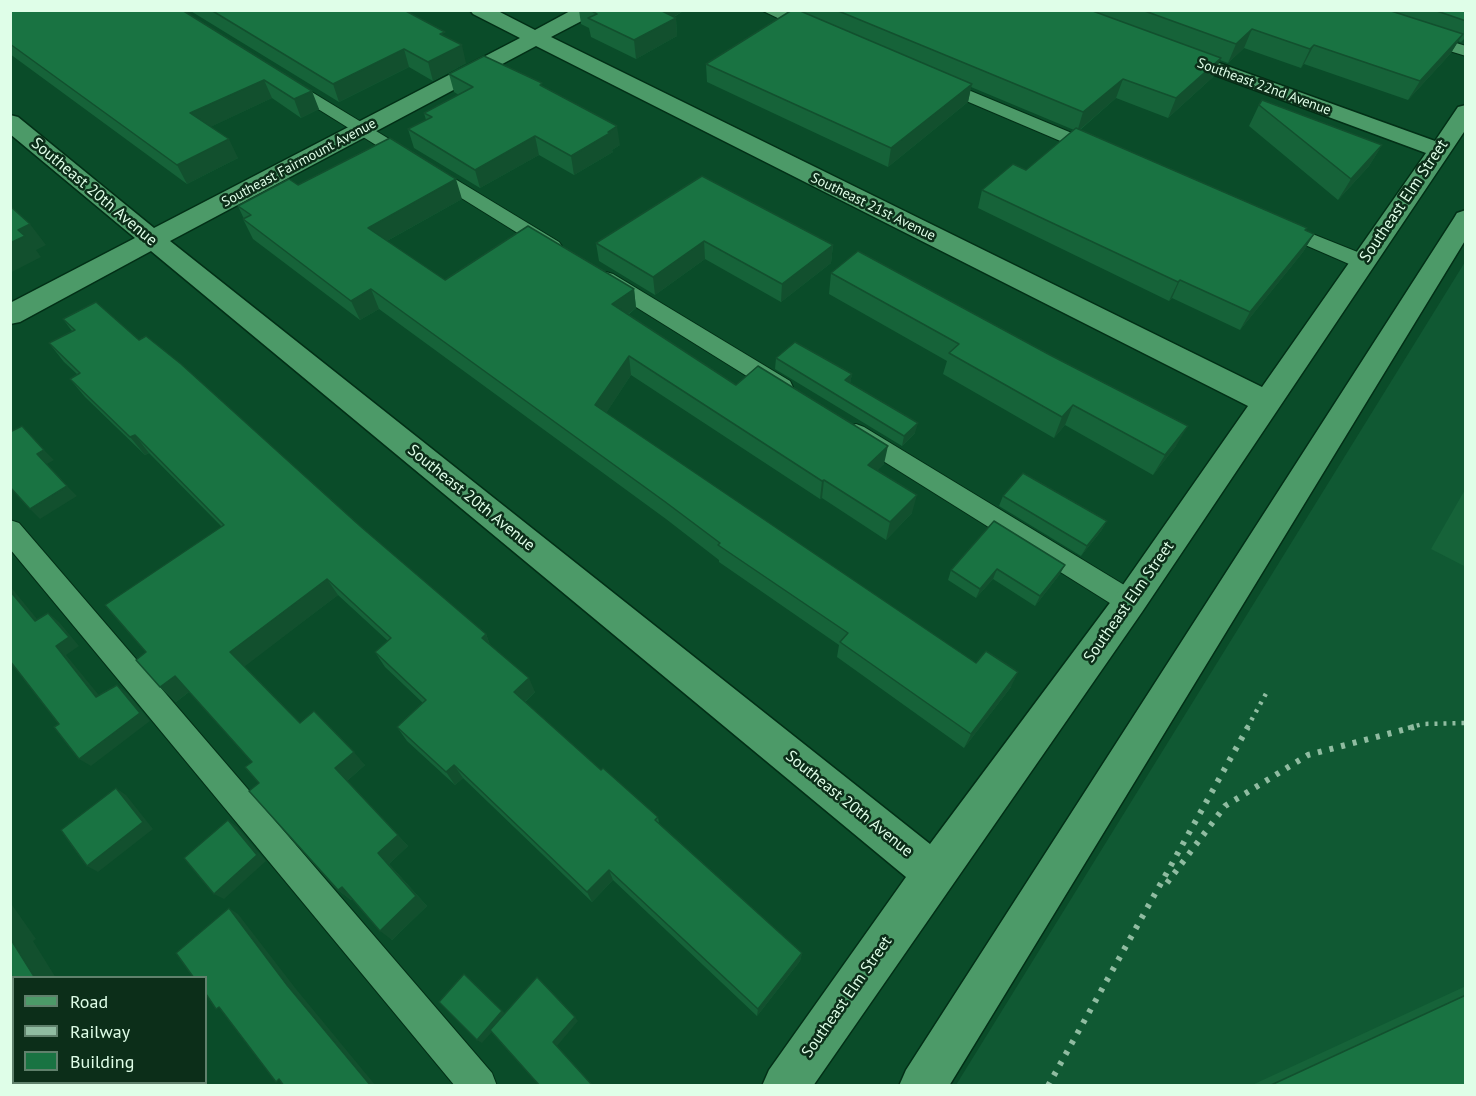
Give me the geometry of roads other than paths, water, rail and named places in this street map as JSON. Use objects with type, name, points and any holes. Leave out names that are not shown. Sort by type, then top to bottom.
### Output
[{"type":"street","name":"Southeast 21st Avenue","points":[[480,10],[1266,402]]},
{"type":"street","name":"Southeast Fairmount Avenue","points":[[10,315],[588,10]]},
{"type":"street","name":"Southeast 22nd Avenue","points":[[1155,47],[1439,150]]},
{"type":"street","name":"Southeast Elm Street","points":[[785,1086],[934,873],[1130,602],[1466,112]]},
{"type":"street","name":"Southeast 20th Avenue","points":[[10,122],[152,240],[934,873]]},
{"type":"street","points":[[922,1086],[1466,218]]},
{"type":"lane","points":[[768,10],[824,34]]},
{"type":"lane","points":[[1413,34],[1466,51]]},
{"type":"lane","points":[[272,72],[574,259]]},
{"type":"lane","points":[[922,76],[1110,155]]},
{"type":"lane","points":[[1264,220],[1363,262]]},
{"type":"lane","points":[[594,272],[796,396]]},
{"type":"lane","points":[[837,421],[1130,602]]},
{"type":"lane","points":[[10,530],[479,1086]]},
{"type":"railway","points":[[1247,728],[1268,690]]},
{"type":"railway","points":[[1408,728],[1423,724],[1466,723]]},
{"type":"railway","points":[[1048,1086],[1248,727]]},
{"type":"railway","points":[[1167,883],[1225,806],[1308,755],[1414,727]]}]
